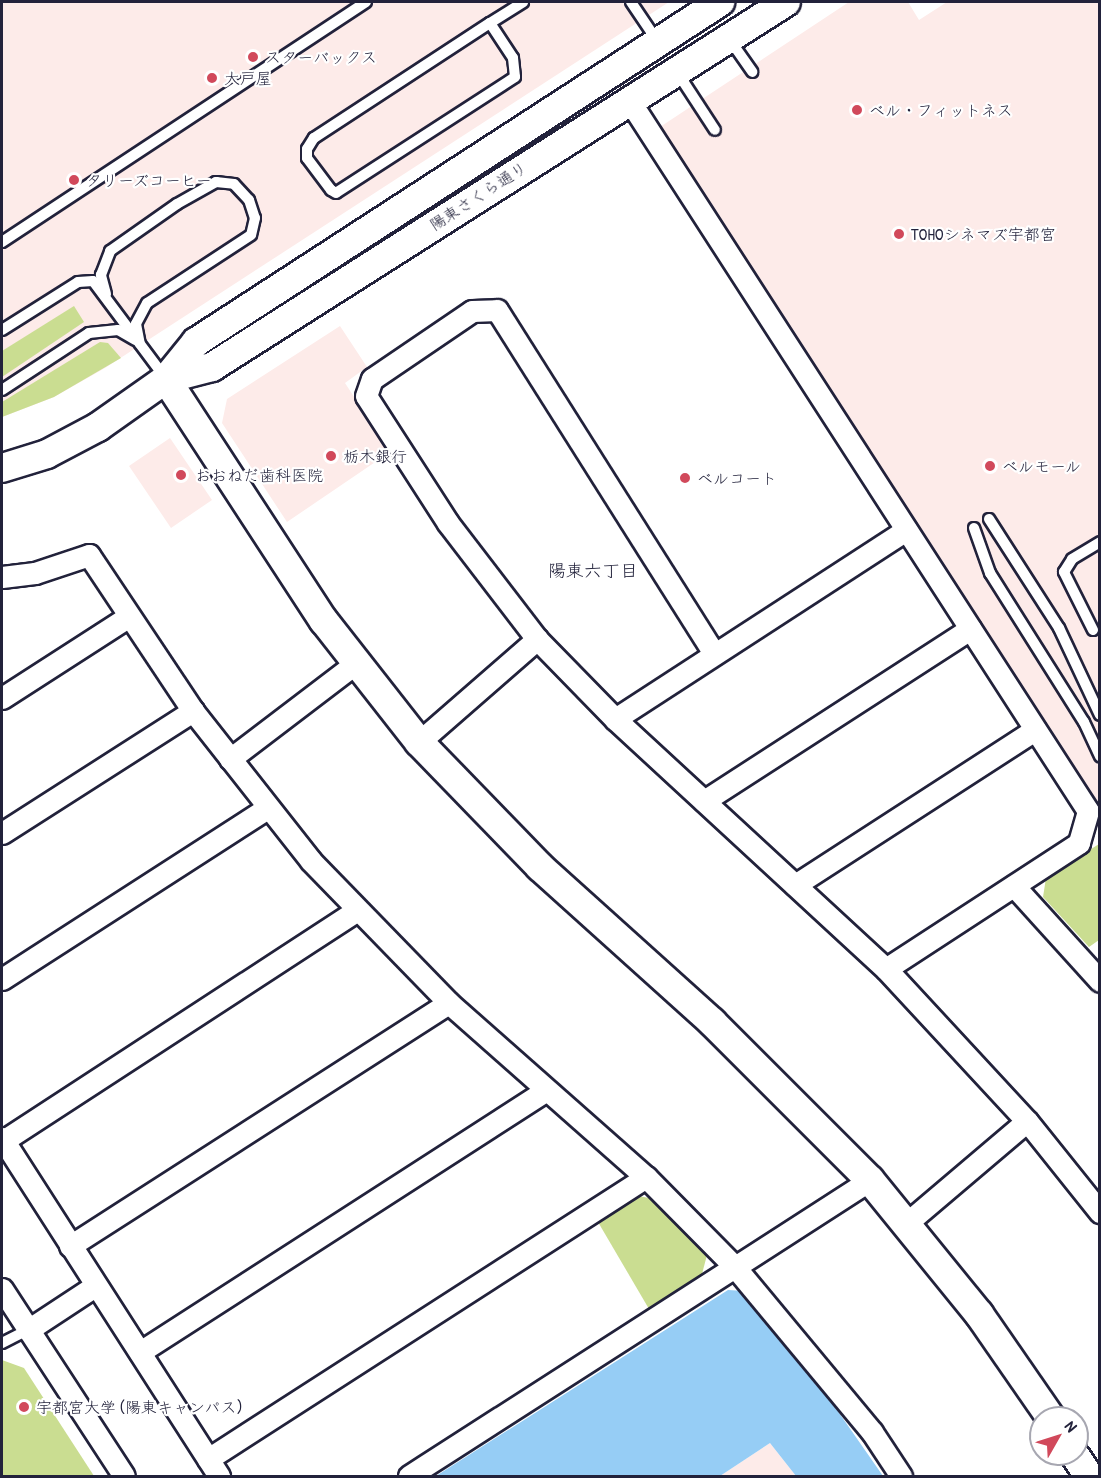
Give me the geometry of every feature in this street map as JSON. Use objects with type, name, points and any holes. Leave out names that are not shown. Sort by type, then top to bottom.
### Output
[{"type":"street","name":"陽東さくら通り","points":[[166,379],[212,367],[675,70],[786,2]]},
{"type":"street","name":"陽東さくら通り","points":[[2,468],[72,442],[166,379],[196,342],[658,42],[714,3]]},
{"type":"street","points":[[629,100],[1088,811],[1078,843],[886,969]]},
{"type":"street","points":[[714,653],[497,310],[472,311],[372,379],[366,396],[448,523],[537,639],[615,719],[886,969],[1027,1121],[1100,1212]]},
{"type":"street","points":[[166,379],[301,587],[356,663],[419,742],[540,867],[721,1030],[870,1180],[908,1222],[979,1314],[1043,1406]]},
{"type":"street","points":[[615,719],[906,530]]},
{"type":"street","points":[[2,577],[35,573],[89,555],[193,711],[267,808],[356,911],[449,1003],[545,1091],[646,1177],[735,1267],[872,1432],[901,1476]]},
{"type":"street","points":[[2,698],[129,616]]},
{"type":"street","points":[[704,801],[970,630]]},
{"type":"street","points":[[419,742],[537,639]]},
{"type":"street","points":[[230,759],[356,663]]},
{"type":"street","points":[[2,833],[193,711]]},
{"type":"street","points":[[795,885],[1035,730]]},
{"type":"street","points":[[2,979],[267,808]]},
{"type":"street","points":[[1014,886],[1100,981]]},
{"type":"street","points":[[356,911],[2,1140],[214,1468],[646,1177]]},
{"type":"street","points":[[70,1246],[449,1003]]},
{"type":"street","points":[[140,1352],[545,1091]]},
{"type":"street","points":[[908,1222],[1027,1121]]},
{"type":"street","points":[[409,1476],[870,1180]]},
{"type":"street","points":[[28,1330],[95,1286]]},
{"type":"street","points":[[2,1289],[124,1476]]},
{"type":"lane","points":[[2,242],[366,2]]},
{"type":"lane","points":[[490,23],[513,58],[515,77],[336,193],[331,190],[307,158],[307,149],[314,138],[490,23],[523,2]]},
{"type":"lane","points":[[631,2],[658,42]]},
{"type":"lane","points":[[729,37],[752,72]]},
{"type":"lane","points":[[675,70],[715,130]]},
{"type":"lane","points":[[105,294],[101,274],[110,251],[177,204],[216,182],[234,184],[249,200],[255,218],[251,235],[147,303],[136,324],[140,344]]},
{"type":"lane","points":[[2,330],[78,282],[93,281],[105,294],[166,379]]},
{"type":"lane","points":[[2,390],[89,333],[118,330],[140,344]]},
{"type":"lane","points":[[989,519],[1059,628],[1100,715]]},
{"type":"lane","points":[[974,528],[990,573],[1084,722],[1100,756]]},
{"type":"lane","points":[[1093,630],[1064,572],[1072,559],[1100,542]]},
{"type":"lane","points":[[2,1343],[28,1330]]},
{"type":"shaded area","points":[[2,2],[669,2],[105,368],[54,397],[2,417]]},
{"type":"shaded area","name":"ベルモール","points":[[849,2],[908,2],[919,20],[947,2],[1099,2],[1099,805],[660,127]]},
{"type":"shaded area","points":[[340,326],[367,367],[345,383],[390,452],[287,522],[222,423],[227,399]]},
{"type":"shaded area","name":"おおねだ歯科医院","points":[[170,438],[212,500],[171,528],[129,466]]},
{"type":"shaded area","points":[[770,1443],[796,1476],[720,1476]]},
{"type":"green space","points":[[74,306],[84,322],[2,377],[2,351]]},
{"type":"green space","points":[[100,342],[108,343],[121,358],[54,397],[2,417],[2,402]]},
{"type":"green space","points":[[1099,844],[1099,940],[1089,947],[1043,897],[1046,878]]},
{"type":"green space","points":[[638,1196],[655,1199],[707,1255],[702,1274],[649,1309],[598,1222]]},
{"type":"green space","name":"宇都宮大学 (陽東キャンパス)","points":[[2,1360],[24,1368],[94,1476],[2,1476]]},
{"type":"water","points":[[728,1290],[744,1291],[798,1354],[883,1476],[796,1476],[770,1443],[720,1476],[436,1476]]},
{"type":"place","name":"スターバックス","points":[[253,57]]},
{"type":"place","name":"大戸屋","points":[[212,78]]},
{"type":"place","name":"ベル・フィットネス","points":[[857,110]]},
{"type":"place","name":"タリーズコーヒー","points":[[74,180]]},
{"type":"place","name":"TOHOシネマズ宇都宮","points":[[899,234]]},
{"type":"place","name":"栃木銀行","points":[[331,456]]},
{"type":"place","name":"ベルモール","points":[[990,466]]},
{"type":"place","name":"おおねだ歯科医院","points":[[181,475]]},
{"type":"place","name":"ベルコート","points":[[685,478]]},
{"type":"place","name":"宇都宮大学 (陽東キャンパス)","points":[[24,1407]]},
{"type":"district","name":"陽東六丁目","points":[[593,571]]}]
